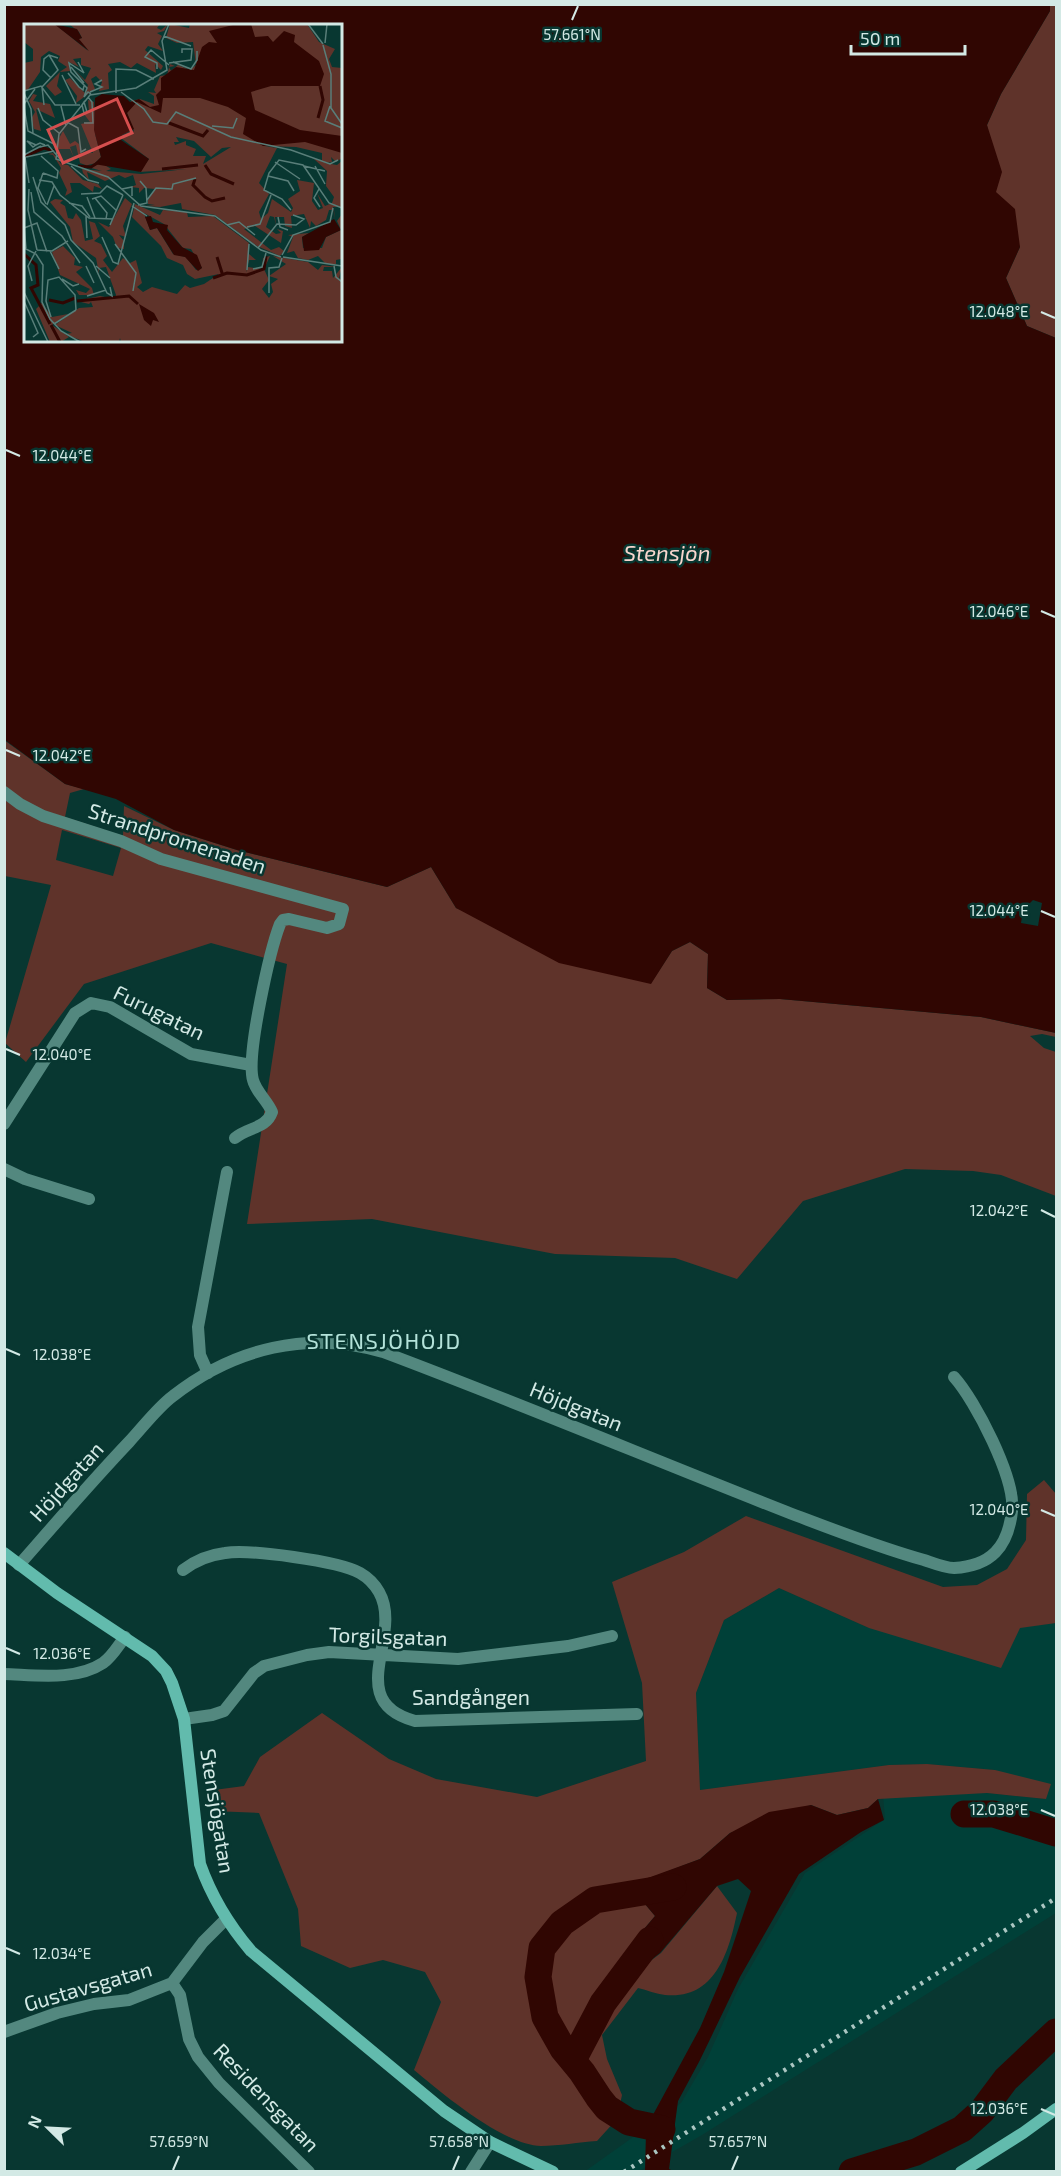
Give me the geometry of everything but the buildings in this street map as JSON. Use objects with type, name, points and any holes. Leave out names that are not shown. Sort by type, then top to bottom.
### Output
[{"type":"street","name":"Strandpromenaden","points":[[4,792],[20,804],[43,816],[121,841],[161,859],[343,909],[339,924],[332,927],[327,928],[289,919],[283,920],[280,924],[262,998],[251,1065]]},
{"type":"street","name":"Furugatan","points":[[4,1124],[75,1013],[91,1003],[110,1007],[191,1054],[251,1065]]},
{"type":"street","points":[[236,1138],[264,1124],[272,1112],[253,1081],[251,1065]]},
{"type":"street","points":[[4,1169],[25,1179],[89,1199]]},
{"type":"street","points":[[208,1373],[200,1355],[198,1327],[227,1172]]},
{"type":"street","name":"Höjdgatan","points":[[19,1565],[105,1467],[172,1396],[208,1373],[243,1356],[279,1345],[336,1342],[362,1346],[434,1371],[692,1476],[815,1523],[909,1556],[952,1568],[972,1566],[989,1559],[999,1551],[1005,1539],[1012,1510],[1011,1496],[1005,1471],[990,1438],[963,1387],[954,1377]]},
{"type":"street","name":"Sandgången","points":[[183,1570],[195,1560],[234,1552],[330,1563],[360,1573],[378,1591],[383,1603],[385,1617],[378,1690],[381,1700],[393,1713],[415,1722],[636,1714]]},
{"type":"street","name":"Stensjögatan","points":[[4,1553],[57,1593],[152,1656],[166,1671],[184,1719],[200,1864],[225,1920],[251,1951],[444,2111],[490,2142],[548,2170]]},
{"type":"street","name":"Torgilsgatan","points":[[184,1719],[224,1711],[240,1694],[254,1673],[264,1666],[329,1652],[458,1659],[568,1646],[612,1636]]},
{"type":"street","points":[[4,1674],[71,1674],[88,1670],[108,1659],[125,1637]]},
{"type":"street","name":"Gustavsgatan","points":[[4,2032],[57,2013],[94,2004],[129,2000],[172,1983],[203,1942],[225,1920]]},
{"type":"street","name":"Residensgatan","points":[[172,1983],[180,1995],[189,2039],[198,2057],[219,2083],[309,2172]]},
{"type":"street","points":[[960,2172],[1023,2133],[1056,2109]]},
{"type":"street","points":[[471,2172],[490,2142]]},
{"type":"shaded area","points":[[1050,5],[1056,5],[1056,338],[1027,326],[1006,278],[1020,247],[995,192],[987,125],[1001,94],[1050,11]]},
{"type":"shaded area","points":[[4,740],[65,784],[84,789],[70,793],[65,817],[123,836],[124,806],[174,830],[237,850],[387,887],[431,867],[456,908],[651,983],[672,951],[690,942],[708,954],[707,988],[727,1000],[780,999],[981,1017],[1056,1033],[1056,1037],[1042,1034],[1030,1036],[1044,1048],[1056,1052],[1056,1196],[1001,1175],[973,1171],[905,1169],[803,1201],[737,1279],[675,1258],[555,1254],[372,1219],[247,1224],[287,964],[211,943],[84,984],[26,1062],[5,1043],[51,885],[5,876]],"holes":[[[62,830],[121,848],[113,876],[56,860]]]},
{"type":"shaded area","points":[[1044,1480],[1056,1494],[1056,1623],[1020,1628],[1001,1668],[869,1628],[779,1588],[724,1620],[696,1693],[700,1790],[889,1765],[927,1764],[995,1770],[1051,1784],[1046,1799],[987,1793],[878,1799],[868,1808],[837,1815],[811,1805],[730,1833],[700,1859],[645,1880],[634,1891],[655,1916],[633,1942],[623,1963],[633,1974],[661,1953],[717,1886],[737,1913],[724,1957],[708,1982],[682,1995],[658,1994],[638,1988],[602,2035],[607,2059],[622,2095],[617,2119],[597,2141],[541,2146],[509,2137],[474,2117],[414,2070],[441,2002],[425,1972],[383,1960],[350,1968],[301,1946],[298,1909],[259,1813],[213,1811],[214,1790],[244,1786],[260,1757],[322,1713],[389,1759],[436,1779],[537,1797],[646,1761],[642,1683],[612,1582],[684,1552],[746,1516],[943,1587],[977,1585],[1007,1569],[1026,1540],[1027,1494]]},
{"type":"shaded area","points":[[779,1588],[869,1628],[1020,1627],[1056,1623],[1056,1913],[702,2135],[639,2171],[584,2172],[681,2103],[708,2057],[738,1989],[805,1873],[885,1819],[883,1795],[987,1793],[1046,1799],[995,1770],[927,1764],[889,1765],[700,1790],[696,1693],[724,1620]]},
{"type":"water","name":"Stensjön","points":[[5,5],[1050,5],[1050,11],[1001,94],[987,125],[1002,172],[996,192],[1015,209],[1020,247],[1006,278],[1027,326],[1056,338],[1056,1033],[981,1017],[780,999],[727,1000],[707,988],[708,954],[690,942],[672,951],[651,984],[559,963],[456,908],[431,867],[387,887],[237,850],[174,830],[116,799],[65,784],[5,740]]},
{"type":"water","points":[[878,1799],[884,1820],[861,1832],[799,1874],[740,1977],[678,2101],[669,2169],[673,2171],[645,2171],[646,2133],[654,2113],[700,2028],[724,1972],[751,1891],[738,1879],[717,1886],[660,1953],[633,1974],[623,1963],[633,1942],[655,1916],[634,1891],[645,1879],[700,1859],[730,1833],[769,1812],[811,1805],[837,1815],[868,1808]]},
{"type":"pier","points":[[1033,900],[1042,903],[1038,926],[1021,923],[1023,910]]},
{"type":"waterway","points":[[964,1814],[994,1814],[1056,1833]]},
{"type":"waterway","points":[[662,2129],[629,2122],[607,2108],[563,2049],[545,2017],[538,1977],[542,1948],[562,1923],[595,1900],[673,1887]]},
{"type":"waterway","points":[[573,2060],[603,2003],[650,1940]]},
{"type":"waterway","points":[[852,2172],[916,2152],[962,2129],[982,2111],[1006,2079],[1056,2032]]},
{"type":"railway","points":[[624,2172],[1056,1898]]},
{"type":"district","name":"STENSJÖHÖJD","points":[[384,1341]]}]
